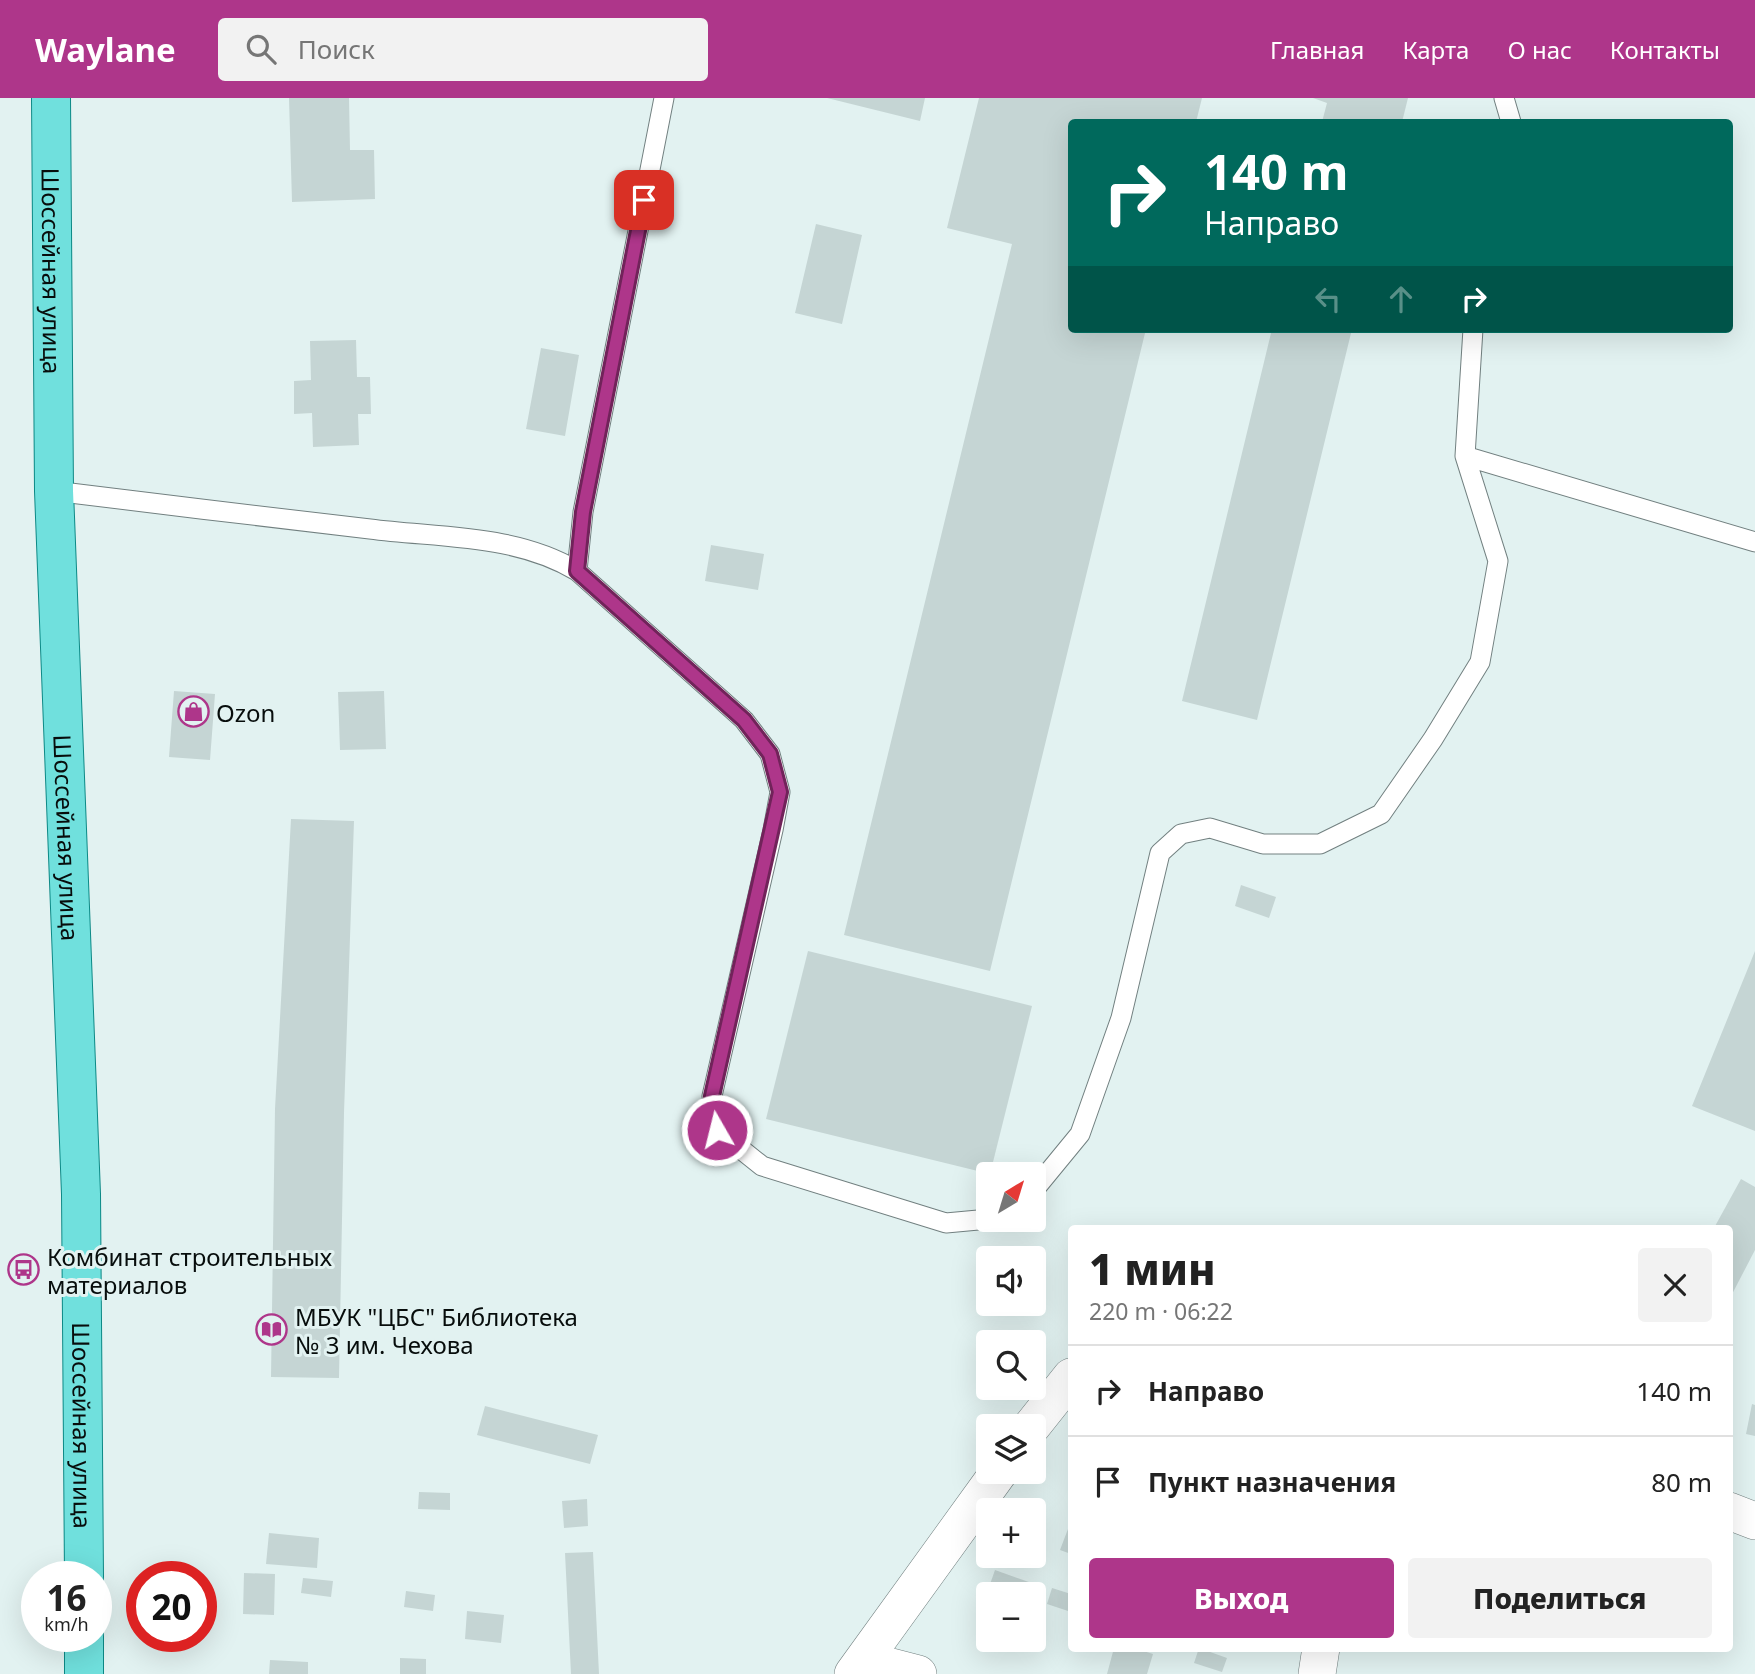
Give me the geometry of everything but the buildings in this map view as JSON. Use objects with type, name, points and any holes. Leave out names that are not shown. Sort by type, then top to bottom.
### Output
[{"type":"main road","name":"Шоссейная улица","points":[[51,98],[54,491],[81,1194],[84,1561]]},
{"type":"main road","points":[[84,1652],[85,1674]]},
{"type":"street","points":[[1042,1414],[1068,1381]]},
{"type":"street","points":[[918,1674],[859,1667],[990,1484]]},
{"type":"street","points":[[1733,1513],[1755,1521]]},
{"type":"street","points":[[1317,1674],[1320,1652]]},
{"type":"lane","points":[[577,571],[583,512],[664,98]]},
{"type":"lane","points":[[1504,98],[1510,119]]},
{"type":"lane","points":[[1046,1175],[1080,1134],[1121,1018],[1160,853],[1181,834],[1210,828],[1264,844],[1320,844],[1381,814],[1433,739],[1480,662],[1498,561],[1465,456],[1473,333]]},
{"type":"lane","points":[[1465,456],[1755,542]]},
{"type":"lane","points":[[54,491],[485,540],[556,559],[577,571],[744,720],[770,754],[780,792],[771,843],[712,1096],[717,1130],[762,1166],[946,1223],[976,1220]]},
{"type":"place","name":"Ozon","points":[[193,712]]},
{"type":"place","name":"Комбинат строительных материалов","points":[[24,1270]]},
{"type":"place","name":"МБУК \"ЦБС\" Библиотека № 3 им. Чехова","points":[[272,1330]]},
{"type":"route","points":[[644,200],[583,512],[577,571],[744,720],[770,754],[780,792],[712,1096],[717,1130]]}]
